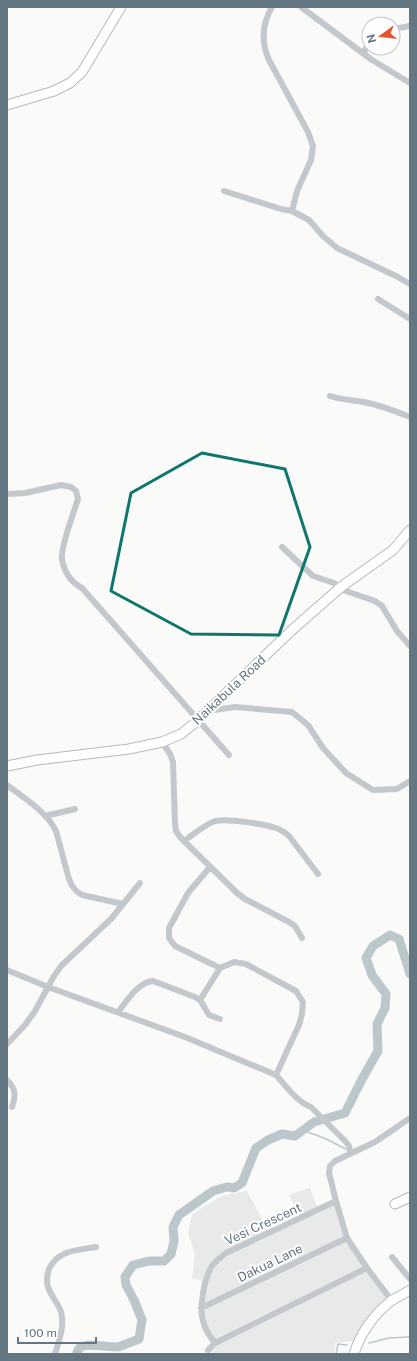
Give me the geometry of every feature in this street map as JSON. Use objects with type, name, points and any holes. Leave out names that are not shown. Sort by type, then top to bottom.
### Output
[{"type":"street","points":[[7,105],[54,91],[70,83],[82,72],[121,7]]},
{"type":"street","points":[[272,7],[264,26],[263,37],[265,48],[269,60],[308,132],[313,146],[311,160],[297,192],[292,211]]},
{"type":"street","points":[[301,7],[361,51]]},
{"type":"street","points":[[367,56],[410,83]]},
{"type":"street","points":[[224,191],[292,211],[309,220],[323,236],[337,248],[410,284]]},
{"type":"street","points":[[378,299],[410,319]]},
{"type":"street","points":[[330,396],[341,400],[364,402],[385,407],[410,417]]},
{"type":"street","points":[[7,494],[25,493],[61,485],[71,487],[76,491],[78,499],[61,557],[72,582],[82,588],[229,755]]},
{"type":"street","name":"Naikabula Road","points":[[7,766],[37,760],[129,749],[162,742],[181,734],[198,720],[292,630],[341,587],[393,550],[410,530]]},
{"type":"street","points":[[282,548],[313,576],[334,583],[346,591],[375,601],[382,606],[397,631],[410,646]]},
{"type":"street","points":[[207,711],[235,708],[292,712],[308,725],[323,748],[346,774],[374,790],[396,789],[410,781]]},
{"type":"street","points":[[162,742],[170,754],[173,762],[174,824],[176,831],[184,841],[241,896],[295,926],[302,938]]},
{"type":"street","points":[[7,785],[53,824],[72,887],[82,895],[123,904]]},
{"type":"street","points":[[45,816],[75,808]]},
{"type":"street","points":[[184,841],[204,827],[221,820],[275,828],[283,831],[289,836],[318,874]]},
{"type":"street","points":[[210,867],[188,893],[169,928],[168,934],[175,946],[220,968]]},
{"type":"street","points":[[7,1044],[36,1011],[54,976],[62,965],[111,919],[140,883]]},
{"type":"street","points":[[200,1000],[220,968],[234,962],[246,964],[296,991],[300,996],[303,1008],[299,1025],[276,1075]]},
{"type":"street","points":[[7,970],[48,987],[185,1037],[276,1075],[299,1100],[311,1107],[349,1145],[349,1154]]},
{"type":"street","points":[[118,1012],[140,986],[153,981],[195,997],[200,1000],[209,1015],[220,1019]]},
{"type":"street","points":[[7,1080],[14,1088],[15,1092],[12,1107]]},
{"type":"street","points":[[392,1301],[347,1238],[329,1173],[330,1166],[335,1161],[375,1142],[410,1118]]},
{"type":"street","points":[[395,1204],[410,1198]]},
{"type":"street","name":"Vesi Crescent","points":[[215,1343],[202,1321],[205,1282],[212,1265],[226,1253],[336,1201]]},
{"type":"street","name":"Dakua Lane","points":[[202,1308],[347,1238]]},
{"type":"street","points":[[55,1354],[62,1322],[61,1312],[47,1286],[46,1277],[50,1267],[58,1257],[68,1251],[96,1247]]},
{"type":"street","points":[[392,1257],[410,1279]]},
{"type":"street","points":[[208,1350],[215,1343],[367,1268]]},
{"type":"street","points":[[354,1354],[357,1345],[380,1311],[392,1301],[410,1290]]},
{"type":"highlighted area","points":[[202,453],[285,469],[310,547],[279,635],[191,634],[111,591],[131,493]]},
{"type":"shaded area","points":[[310,1188],[318,1209],[336,1201],[347,1238],[392,1301],[360,1340],[335,1343],[335,1350],[333,1354],[205,1354],[204,1352],[215,1343],[202,1321],[205,1282],[192,1278],[195,1254],[188,1233],[192,1214],[218,1198],[229,1194],[247,1191],[269,1232],[300,1218],[289,1195]]},
{"type":"waterway","points":[[77,1354],[80,1347],[88,1345],[118,1347],[139,1339],[142,1320],[126,1285],[125,1277],[133,1265],[149,1261],[164,1261],[171,1254],[174,1241],[173,1227],[179,1215],[213,1191],[227,1187],[234,1188],[242,1183],[256,1148],[268,1140],[282,1134],[295,1136],[314,1122],[345,1113],[378,1051],[377,1024],[385,1008],[386,994],[372,975],[366,958],[373,946],[390,935],[399,939],[410,974]]},
{"type":"waterway","points":[[302,1130],[324,1138],[346,1149]]},
{"type":"waterway","points":[[369,1343],[389,1338],[410,1337]]},
{"type":"waterway","points":[[336,1354],[338,1344],[347,1345]]}]
